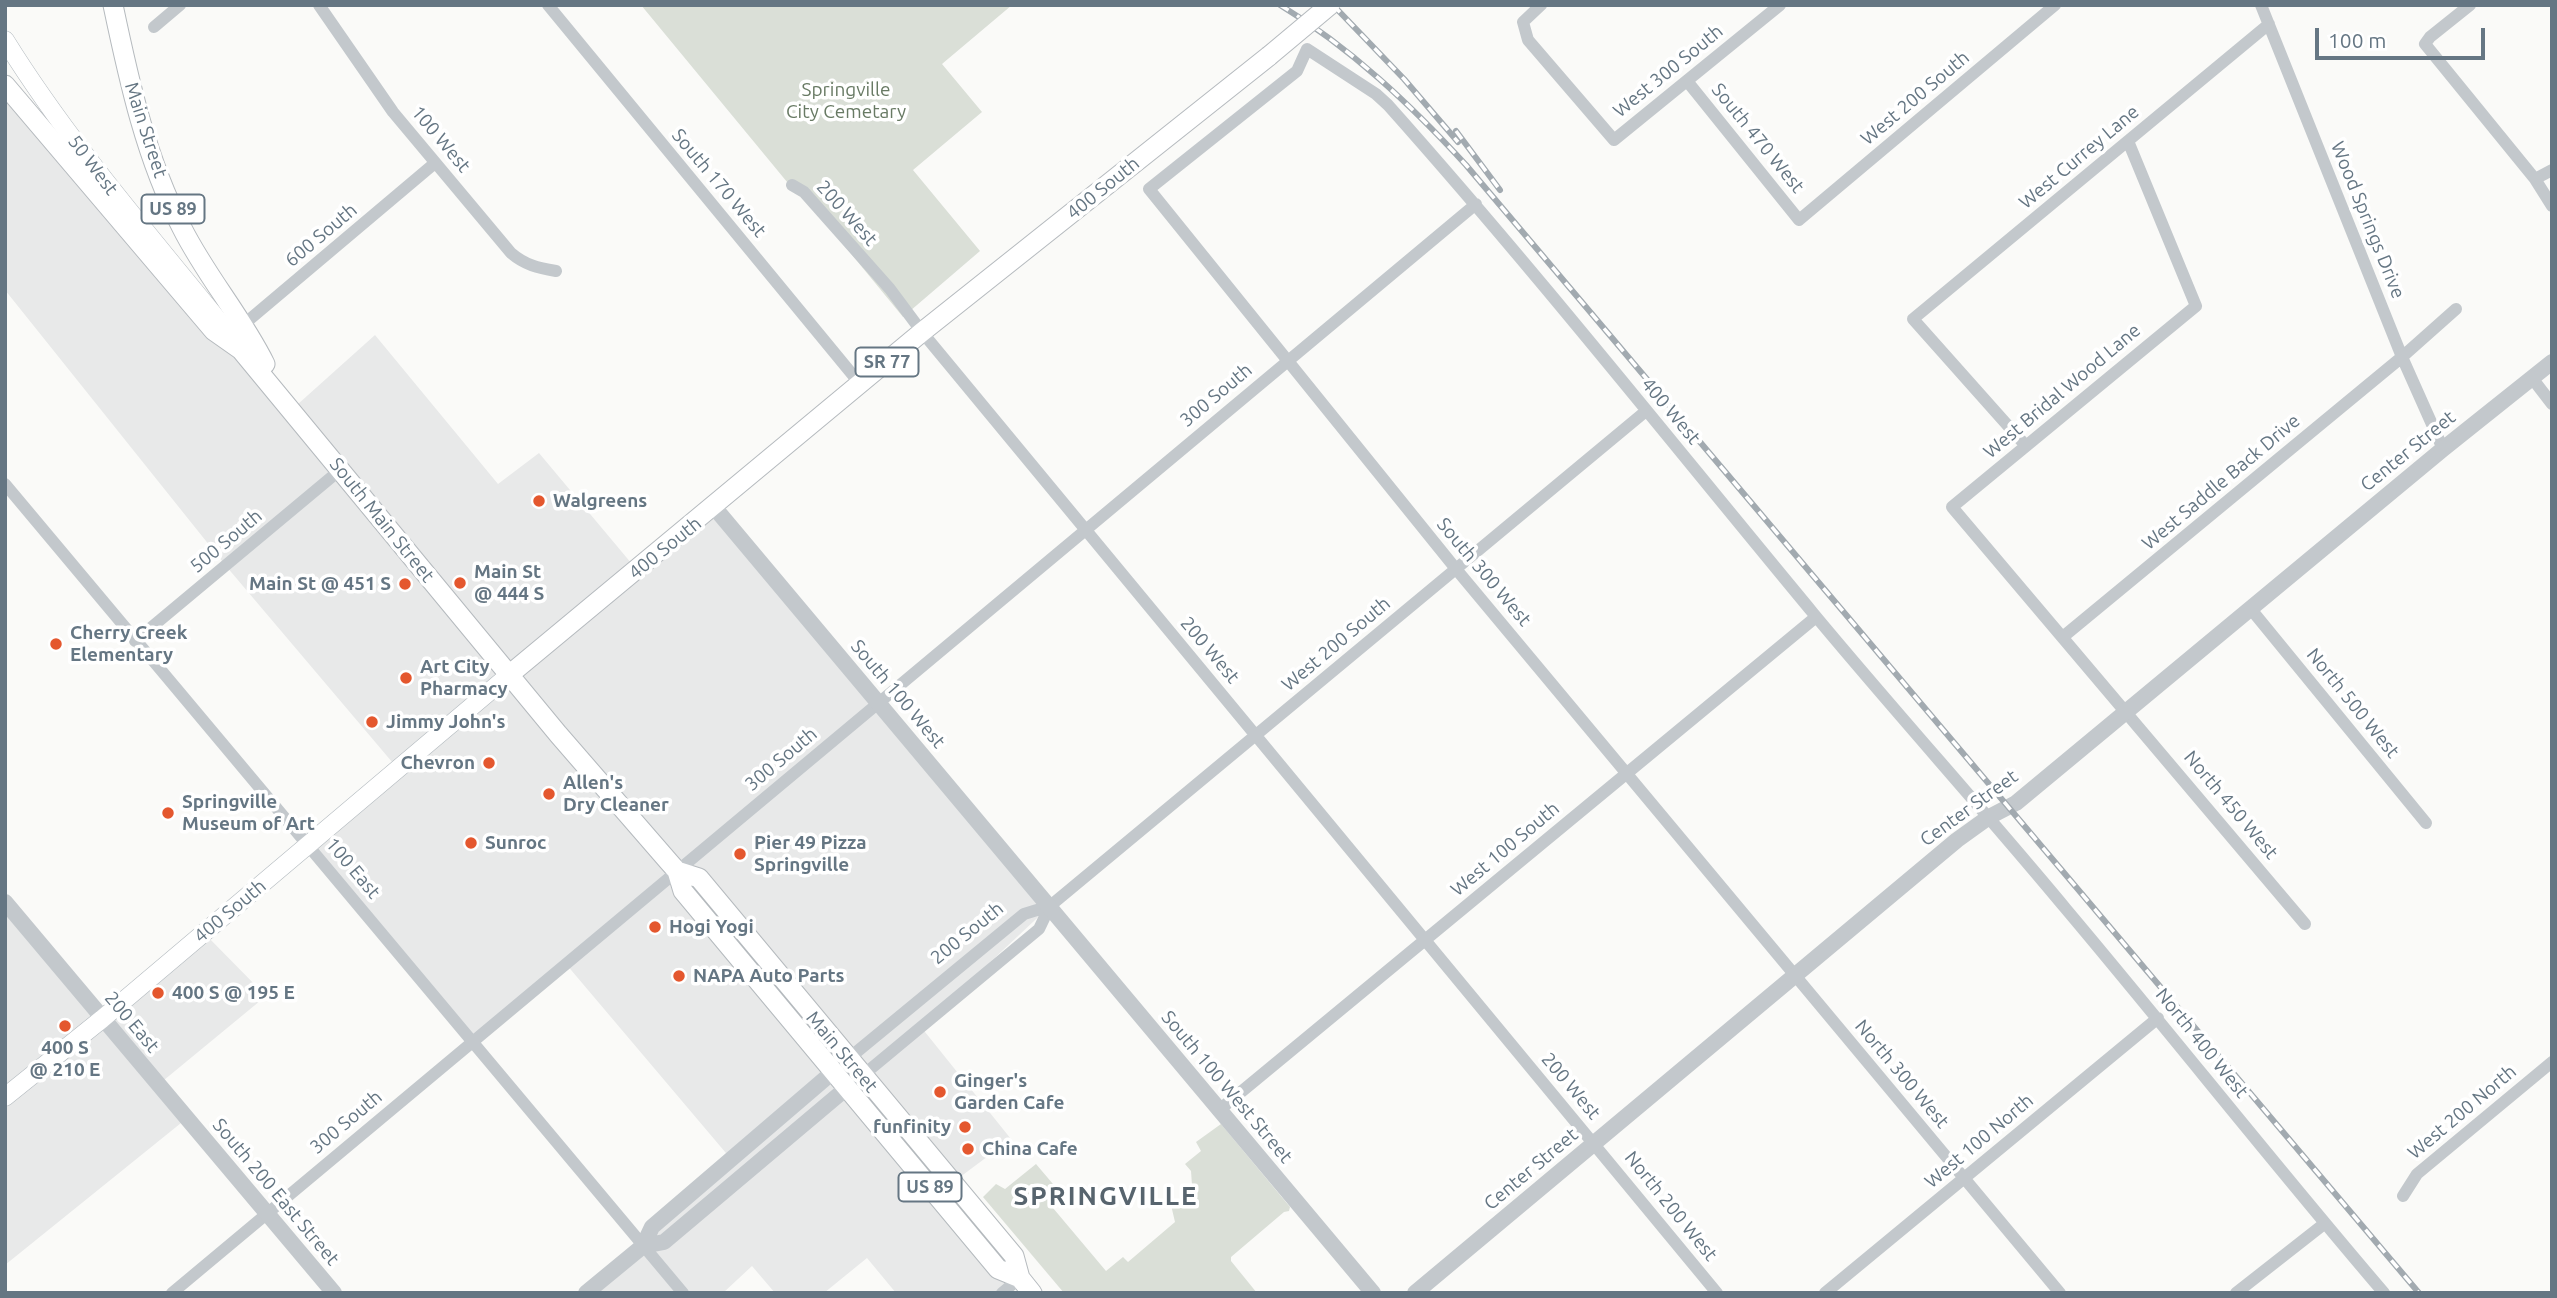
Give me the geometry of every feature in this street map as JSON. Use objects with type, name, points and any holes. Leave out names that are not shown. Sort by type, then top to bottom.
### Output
[{"type":"main road","name":"Main Street","points":[[113,5],[141,123],[181,227],[238,337],[264,362],[278,394],[318,443]]},
{"type":"main road","name":"400 South","points":[[5,1097],[102,1019],[509,675],[922,332],[1330,5]]},
{"type":"main road","name":"50 West","points":[[5,40],[55,116],[117,197],[238,337]]},
{"type":"main road","name":"Main Street","points":[[5,85],[214,331],[238,337]]},
{"type":"main road","name":"South Main Street","points":[[318,443],[445,597]]},
{"type":"main road","name":"Main Street","points":[[445,597],[677,871],[699,878],[840,1066],[1014,1256],[1026,1285]]},
{"type":"street","points":[[154,27],[180,5]]},
{"type":"street","name":"100 West","points":[[319,5],[393,111],[511,253],[536,268],[556,271]]},
{"type":"street","name":"South 170 West","points":[[548,5],[861,385]]},
{"type":"street","name":"West 300 South","points":[[1541,5],[1523,22],[1528,40],[1614,141],[1780,5]]},
{"type":"street","name":"West 200 South","points":[[1799,219],[2055,5]]},
{"type":"street","name":"Wood Springs Drive","points":[[2261,5],[2402,357],[2443,449]]},
{"type":"street","points":[[2470,5],[2425,44],[2535,179],[2552,206]]},
{"type":"street","name":"West Currey Lane","points":[[2026,446],[1913,319],[2269,24]]},
{"type":"street","name":"400 South","points":[[1149,189],[1297,71],[1307,49]]},
{"type":"street","name":"400 West","points":[[1307,49],[1376,94],[1388,105],[1476,204],[1816,617],[1989,817]]},
{"type":"street","name":"South 470 West","points":[[1687,81],[1799,219]]},
{"type":"street","name":"West Bridal Wood Lane","points":[[1952,507],[2196,306],[2128,141]]},
{"type":"street","name":"600 South","points":[[238,337],[435,163]]},
{"type":"street","points":[[2535,179],[2552,170]]},
{"type":"street","name":"200 West","points":[[792,185],[804,192],[881,279],[1424,941],[1594,1143]]},
{"type":"street","name":"South 300 West","points":[[1149,189],[1456,569],[1795,976]]},
{"type":"street","name":"300 South","points":[[172,1293],[1476,204]]},
{"type":"street","name":"West Saddle Back Drive","points":[[2064,636],[2402,357],[2456,309]]},
{"type":"street","name":"Center Street","points":[[1415,1293],[1957,840],[1989,817],[2016,803],[2552,362]]},
{"type":"street","points":[[2532,378],[2552,404]]},
{"type":"street","name":"West 200 South","points":[[1050,906],[1646,411]]},
{"type":"street","name":"500 South","points":[[135,641],[341,470]]},
{"type":"street","name":"100 East","points":[[5,484],[683,1293]]},
{"type":"street","name":"South 100 West","points":[[714,507],[1050,906]]},
{"type":"street","name":"North 450 West","points":[[1952,507],[2064,636],[2305,924]]},
{"type":"street","name":"North 500 West","points":[[2250,608],[2426,823]]},
{"type":"street","name":"West 100 South","points":[[1219,1111],[1816,617]]},
{"type":"street","name":"North 400 West","points":[[1989,817],[2158,1018],[2324,1224],[2384,1293]]},
{"type":"street","name":"200 East","points":[[5,902],[186,1119]]},
{"type":"street","points":[[586,1293],[643,1246],[664,1242],[1039,929],[1050,906]]},
{"type":"street","name":"200 South","points":[[643,1246],[652,1227],[840,1066],[1024,914],[1050,906]]},
{"type":"street","name":"South 100 West Street","points":[[1050,906],[1373,1293]]},
{"type":"street","name":"North 300 West","points":[[1795,976],[2060,1293]]},
{"type":"street","name":"West 100 North","points":[[1825,1293],[2158,1018]]},
{"type":"street","name":"West 200 North","points":[[2403,1196],[2417,1174],[2552,1062]]},
{"type":"street","name":"South 200 East Street","points":[[186,1119],[334,1293]]},
{"type":"street","name":"North 200 West","points":[[1594,1143],[1717,1293]]},
{"type":"street","points":[[2236,1293],[2324,1224]]},
{"type":"street","points":[[1002,1293],[1026,1285]]},
{"type":"shaded area","points":[[5,85],[288,413],[375,335],[498,484],[539,453],[637,570],[714,507],[1050,906],[921,1027],[1011,1139],[952,1183],[1014,1256],[1002,1293],[896,1293],[867,1258],[824,1293],[775,1293],[752,1266],[723,1293],[586,1293],[731,1159],[566,964],[471,1042],[308,845],[398,769],[226,566],[5,290]]},
{"type":"shaded area","points":[[5,902],[102,1018],[204,933],[266,996],[158,1085],[186,1119],[5,1265]]},
{"type":"green space","name":"Springville City Cemetary","points":[[641,5],[1012,5],[942,64],[982,112],[913,170],[980,251],[903,317]]},
{"type":"green space","points":[[1221,1124],[1290,1207],[1289,1211],[1284,1212],[1231,1257],[1231,1261],[1257,1293],[1064,1293],[983,1197],[996,1184],[1005,1189],[1036,1164],[1053,1184],[1043,1192],[1053,1208],[1106,1271],[1123,1257],[1128,1262],[1175,1222],[1171,1205],[1178,1204],[1177,1200],[1183,1198],[1182,1187],[1192,1185],[1191,1171],[1185,1164],[1201,1151],[1196,1142]]},
{"type":"railway","points":[[1280,5],[1356,59],[1424,121],[1466,165],[2419,1293]]},
{"type":"railway","points":[[1333,5],[1404,79],[1458,142]]},
{"type":"railway","points":[[1456,131],[1500,190]]},
{"type":"place","name":"Walgreens","points":[[539,501]]},
{"type":"place","name":"Main St @ 444 S","points":[[460,583]]},
{"type":"place","name":"Main St @ 451 S","points":[[405,584]]},
{"type":"place","name":"Cherry Creek Elementary","points":[[56,644]]},
{"type":"place","name":"Art City Pharmacy","points":[[406,678]]},
{"type":"place","name":"Jimmy John's","points":[[372,722]]},
{"type":"place","name":"Chevron","points":[[489,763]]},
{"type":"place","name":"Allen's Dry Cleaner","points":[[549,794]]},
{"type":"place","name":"Springville Museum of Art","points":[[168,813]]},
{"type":"place","name":"Sunroc","points":[[471,843]]},
{"type":"place","name":"Pier 49 Pizza Springville","points":[[740,854]]},
{"type":"place","name":"Hogi Yogi","points":[[655,927]]},
{"type":"place","name":"NAPA Auto Parts","points":[[679,976]]},
{"type":"place","name":"400 S @ 195 E","points":[[158,993]]},
{"type":"place","name":"400 S @ 210 E","points":[[65,1026]]},
{"type":"place","name":"Ginger's Garden Cafe","points":[[940,1092]]},
{"type":"place","name":"funfinity","points":[[965,1127]]},
{"type":"place","name":"China Cafe","points":[[968,1149]]},
{"type":"district","name":"SPRINGVILLE","points":[[1106,1196]]}]
